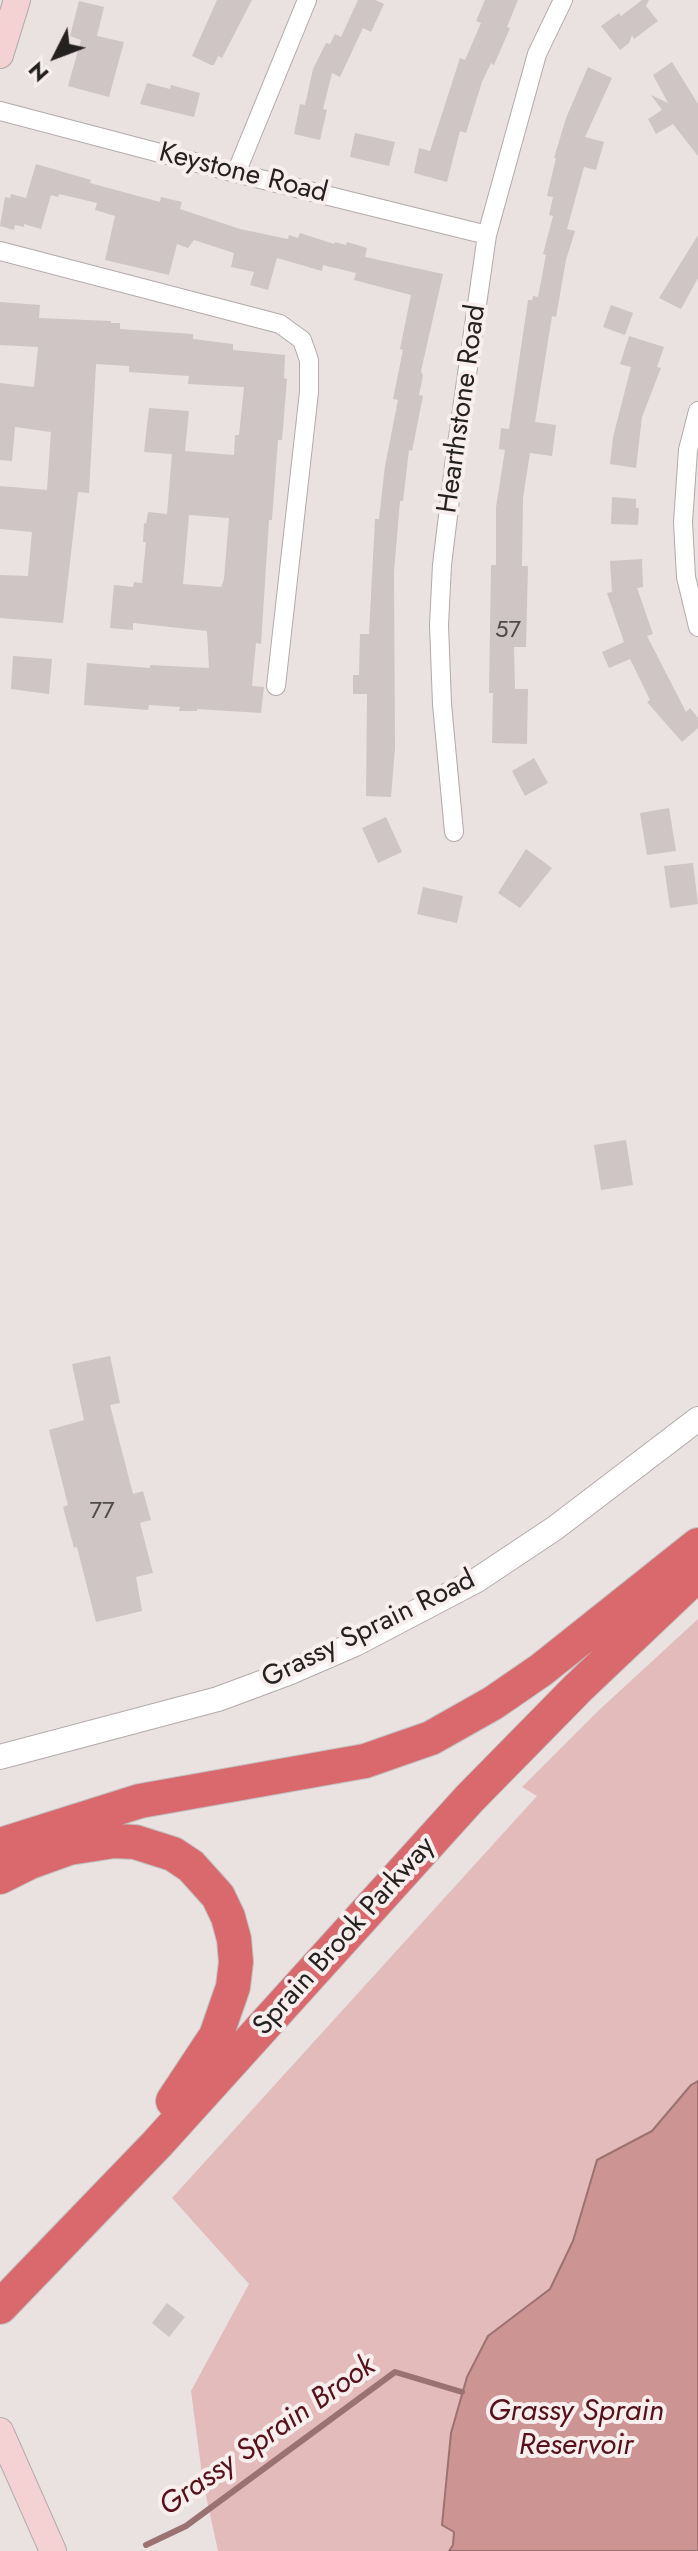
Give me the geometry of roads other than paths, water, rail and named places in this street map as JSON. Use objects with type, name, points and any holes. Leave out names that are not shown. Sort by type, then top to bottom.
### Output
[{"type":"highway","points":[[0,1845],[140,1801],[365,1761],[431,1738],[493,1703],[541,1670],[698,1545]]},
{"type":"highway","name":"Sprain Brook Parkway","points":[[0,2307],[105,2201],[480,1787],[611,1655],[698,1574]]},
{"type":"highway","points":[[0,1877],[69,1848],[114,1841],[135,1842],[173,1854],[191,1866],[218,1896],[228,1917],[236,1962],[227,2011],[204,2057],[105,2201]]},
{"type":"main road","points":[[0,55],[17,0]]},
{"type":"main road","points":[[0,2431],[53,2551]]},
{"type":"street","points":[[236,173],[307,0]]},
{"type":"street","name":"Hearthstone Road","points":[[454,832],[442,704],[439,610],[455,458],[487,235],[537,54],[563,0]]},
{"type":"street","name":"Keystone Road","points":[[0,111],[487,235]]},
{"type":"street","points":[[0,251],[280,324],[302,340],[309,360],[309,392],[276,686]]},
{"type":"street","points":[[698,411],[688,450],[683,522],[686,577],[698,627]]},
{"type":"street","name":"Grassy Sprain Road","points":[[0,1757],[218,1699],[355,1644],[477,1580],[555,1528],[698,1419]]},
{"type":"water","name":"Grassy Sprain Reservoir","points":[[698,2081],[698,2551],[449,2551],[454,2532],[442,2525],[451,2433],[467,2377],[488,2336],[550,2289],[573,2241],[597,2160],[652,2131],[691,2085]]},
{"type":"waterway","name":"Grassy Sprain Brook","points":[[146,2545],[186,2526],[395,2372],[462,2392]]}]
